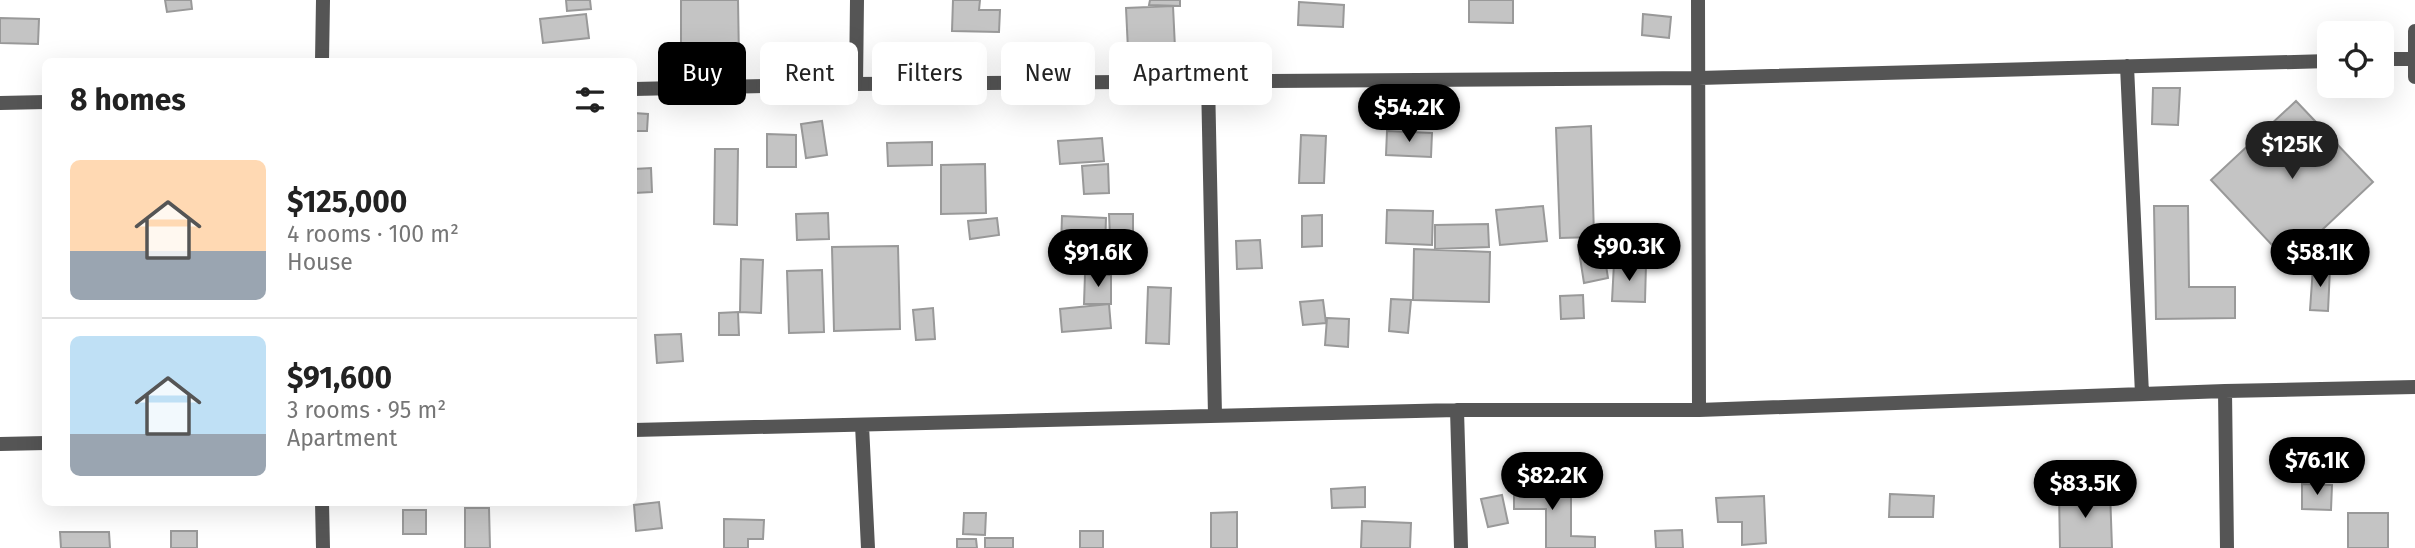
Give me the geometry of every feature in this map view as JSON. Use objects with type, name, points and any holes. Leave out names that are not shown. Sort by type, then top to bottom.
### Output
[{"type":"street","points":[[322,58],[323,0]]},
{"type":"street","points":[[856,42],[857,0]]},
{"type":"street","points":[[1698,0],[1699,410]]},
{"type":"street","points":[[2415,31],[2415,77]]},
{"type":"street","points":[[2394,59],[2415,58]]},
{"type":"street","points":[[1272,81],[1699,78],[2317,61]]},
{"type":"street","points":[[2127,66],[2141,394]]},
{"type":"street","points":[[858,84],[1109,82]]},
{"type":"street","points":[[637,89],[760,86]]},
{"type":"street","points":[[0,103],[42,102]]},
{"type":"street","points":[[1209,105],[1215,415]]},
{"type":"street","points":[[637,430],[1457,410],[1699,410],[2225,391],[2415,387]]},
{"type":"street","points":[[2225,391],[2227,548]]},
{"type":"street","points":[[1457,410],[1461,548]]},
{"type":"street","points":[[862,425],[869,548]]},
{"type":"street","points":[[0,444],[42,443]]},
{"type":"street","points":[[322,506],[323,548]]},
{"type":"building","points":[[165,0],[191,0],[192,9],[167,12]]},
{"type":"building","points":[[566,0],[590,0],[591,9],[567,11]]},
{"type":"building","points":[[681,0],[738,0],[739,42],[681,42]]},
{"type":"building","points":[[953,0],[980,0],[979,10],[1000,10],[999,32],[952,31]]},
{"type":"building","points":[[1150,0],[1180,0],[1180,6],[1149,5]]},
{"type":"building","points":[[1469,0],[1513,0],[1513,23],[1469,22]]},
{"type":"building","points":[[1299,2],[1344,5],[1343,27],[1298,25]]},
{"type":"building","points":[[1173,6],[1175,42],[1128,42],[1126,8]]},
{"type":"building","points":[[586,14],[589,38],[543,43],[540,19]]},
{"type":"building","points":[[1643,14],[1671,17],[1669,38],[1642,35]]},
{"type":"building","points":[[0,18],[39,19],[38,44],[0,43]]},
{"type":"building","points":[[2153,88],[2180,88],[2178,125],[2152,124]]},
{"type":"building","points":[[2296,101],[2373,182],[2288,262],[2211,180]]},
{"type":"building","points":[[637,113],[648,114],[647,131],[637,131]]},
{"type":"building","points":[[822,121],[827,155],[806,158],[801,124]]},
{"type":"building","points":[[1591,126],[1594,237],[1560,238],[1556,128]]},
{"type":"building","points":[[1387,131],[1432,133],[1431,157],[1386,155]]},
{"type":"building","points":[[767,134],[796,135],[796,167],[767,167]]},
{"type":"building","points":[[1301,135],[1326,136],[1324,183],[1299,183]]},
{"type":"building","points":[[1102,138],[1104,161],[1060,164],[1058,141]]},
{"type":"building","points":[[932,142],[932,165],[888,166],[887,143]]},
{"type":"building","points":[[715,149],[738,149],[737,225],[714,224]]},
{"type":"building","points":[[985,164],[986,213],[941,214],[941,165]]},
{"type":"building","points":[[1108,164],[1109,193],[1084,194],[1082,166]]},
{"type":"building","points":[[651,168],[652,192],[637,193],[637,169]]},
{"type":"building","points":[[1543,206],[1547,241],[1500,245],[1496,210]]},
{"type":"building","points":[[2154,206],[2188,206],[2189,287],[2235,287],[2235,318],[2156,319]]},
{"type":"building","points":[[1387,210],[1433,211],[1432,245],[1386,243]]},
{"type":"building","points":[[828,213],[829,239],[797,240],[796,214]]},
{"type":"building","points":[[1109,214],[1133,214],[1133,235],[1110,236]]},
{"type":"building","points":[[1322,215],[1322,246],[1302,247],[1302,216]]},
{"type":"building","points":[[1062,216],[1106,218],[1105,249],[1061,247]]},
{"type":"building","points":[[997,218],[999,235],[970,239],[968,221]]},
{"type":"building","points":[[1488,224],[1489,247],[1435,249],[1435,225]]},
{"type":"building","points":[[1260,240],[1262,268],[1237,269],[1236,241]]},
{"type":"building","points":[[1602,240],[1608,278],[1584,283],[1578,245]]},
{"type":"building","points":[[898,246],[900,329],[834,331],[832,247]]},
{"type":"building","points":[[1414,249],[1490,252],[1489,302],[1413,300]]},
{"type":"building","points":[[741,259],[763,260],[761,313],[740,312]]},
{"type":"building","points":[[1614,263],[1646,264],[1645,302],[1612,301]]},
{"type":"building","points":[[2313,267],[2330,268],[2328,311],[2310,310]]},
{"type":"building","points":[[822,270],[824,332],[789,333],[787,271]]},
{"type":"building","points":[[1085,274],[1111,275],[1111,304],[1084,304]]},
{"type":"building","points":[[1148,287],[1171,288],[1169,344],[1146,343]]},
{"type":"building","points":[[1583,295],[1584,318],[1561,319],[1560,296]]},
{"type":"building","points":[[1391,299],[1411,300],[1408,333],[1389,331]]},
{"type":"building","points":[[1323,300],[1326,323],[1303,325],[1300,302]]},
{"type":"building","points":[[1109,304],[1111,328],[1062,332],[1060,309]]},
{"type":"building","points":[[933,308],[935,339],[916,340],[913,310]]},
{"type":"building","points":[[738,312],[739,335],[719,335],[719,313]]},
{"type":"building","points":[[1327,318],[1349,319],[1348,347],[1325,345]]},
{"type":"building","points":[[681,334],[683,361],[657,363],[655,335]]},
{"type":"building","points":[[1514,483],[1571,483],[1571,536],[1595,537],[1595,548],[1546,548],[1546,509],[1514,509]]},
{"type":"building","points":[[2302,484],[2332,485],[2331,510],[2302,509]]},
{"type":"building","points":[[1365,487],[1365,507],[1332,508],[1331,489]]},
{"type":"building","points":[[2110,491],[2112,548],[2060,548],[2059,493]]},
{"type":"building","points":[[1890,494],[1934,496],[1933,517],[1889,517]]},
{"type":"building","points":[[1502,495],[1508,523],[1488,527],[1481,499]]},
{"type":"building","points":[[1764,496],[1766,543],[1742,545],[1742,522],[1718,522],[1716,498]]},
{"type":"building","points":[[659,502],[662,528],[636,531],[634,506]]},
{"type":"building","points":[[465,508],[489,508],[490,548],[465,548]]},
{"type":"building","points":[[403,510],[426,510],[426,534],[403,534]]},
{"type":"building","points":[[1237,512],[1237,548],[1211,548],[1211,513]]},
{"type":"building","points":[[964,513],[986,513],[985,535],[963,534]]},
{"type":"building","points":[[2348,513],[2388,513],[2388,548],[2348,548]]},
{"type":"building","points":[[724,519],[764,520],[763,539],[748,539],[748,548],[724,548]]},
{"type":"building","points":[[1362,521],[1411,523],[1410,548],[1361,548]]},
{"type":"building","points":[[1682,530],[1683,548],[1656,548],[1655,531]]},
{"type":"building","points":[[171,531],[197,531],[197,548],[171,548]]},
{"type":"building","points":[[1080,531],[1103,531],[1103,548],[1080,548]]},
{"type":"building","points":[[60,532],[109,532],[110,548],[61,548]]},
{"type":"building","points":[[985,538],[1013,538],[1013,548],[985,548]]},
{"type":"building","points":[[957,539],[976,539],[977,548],[957,548]]}]
